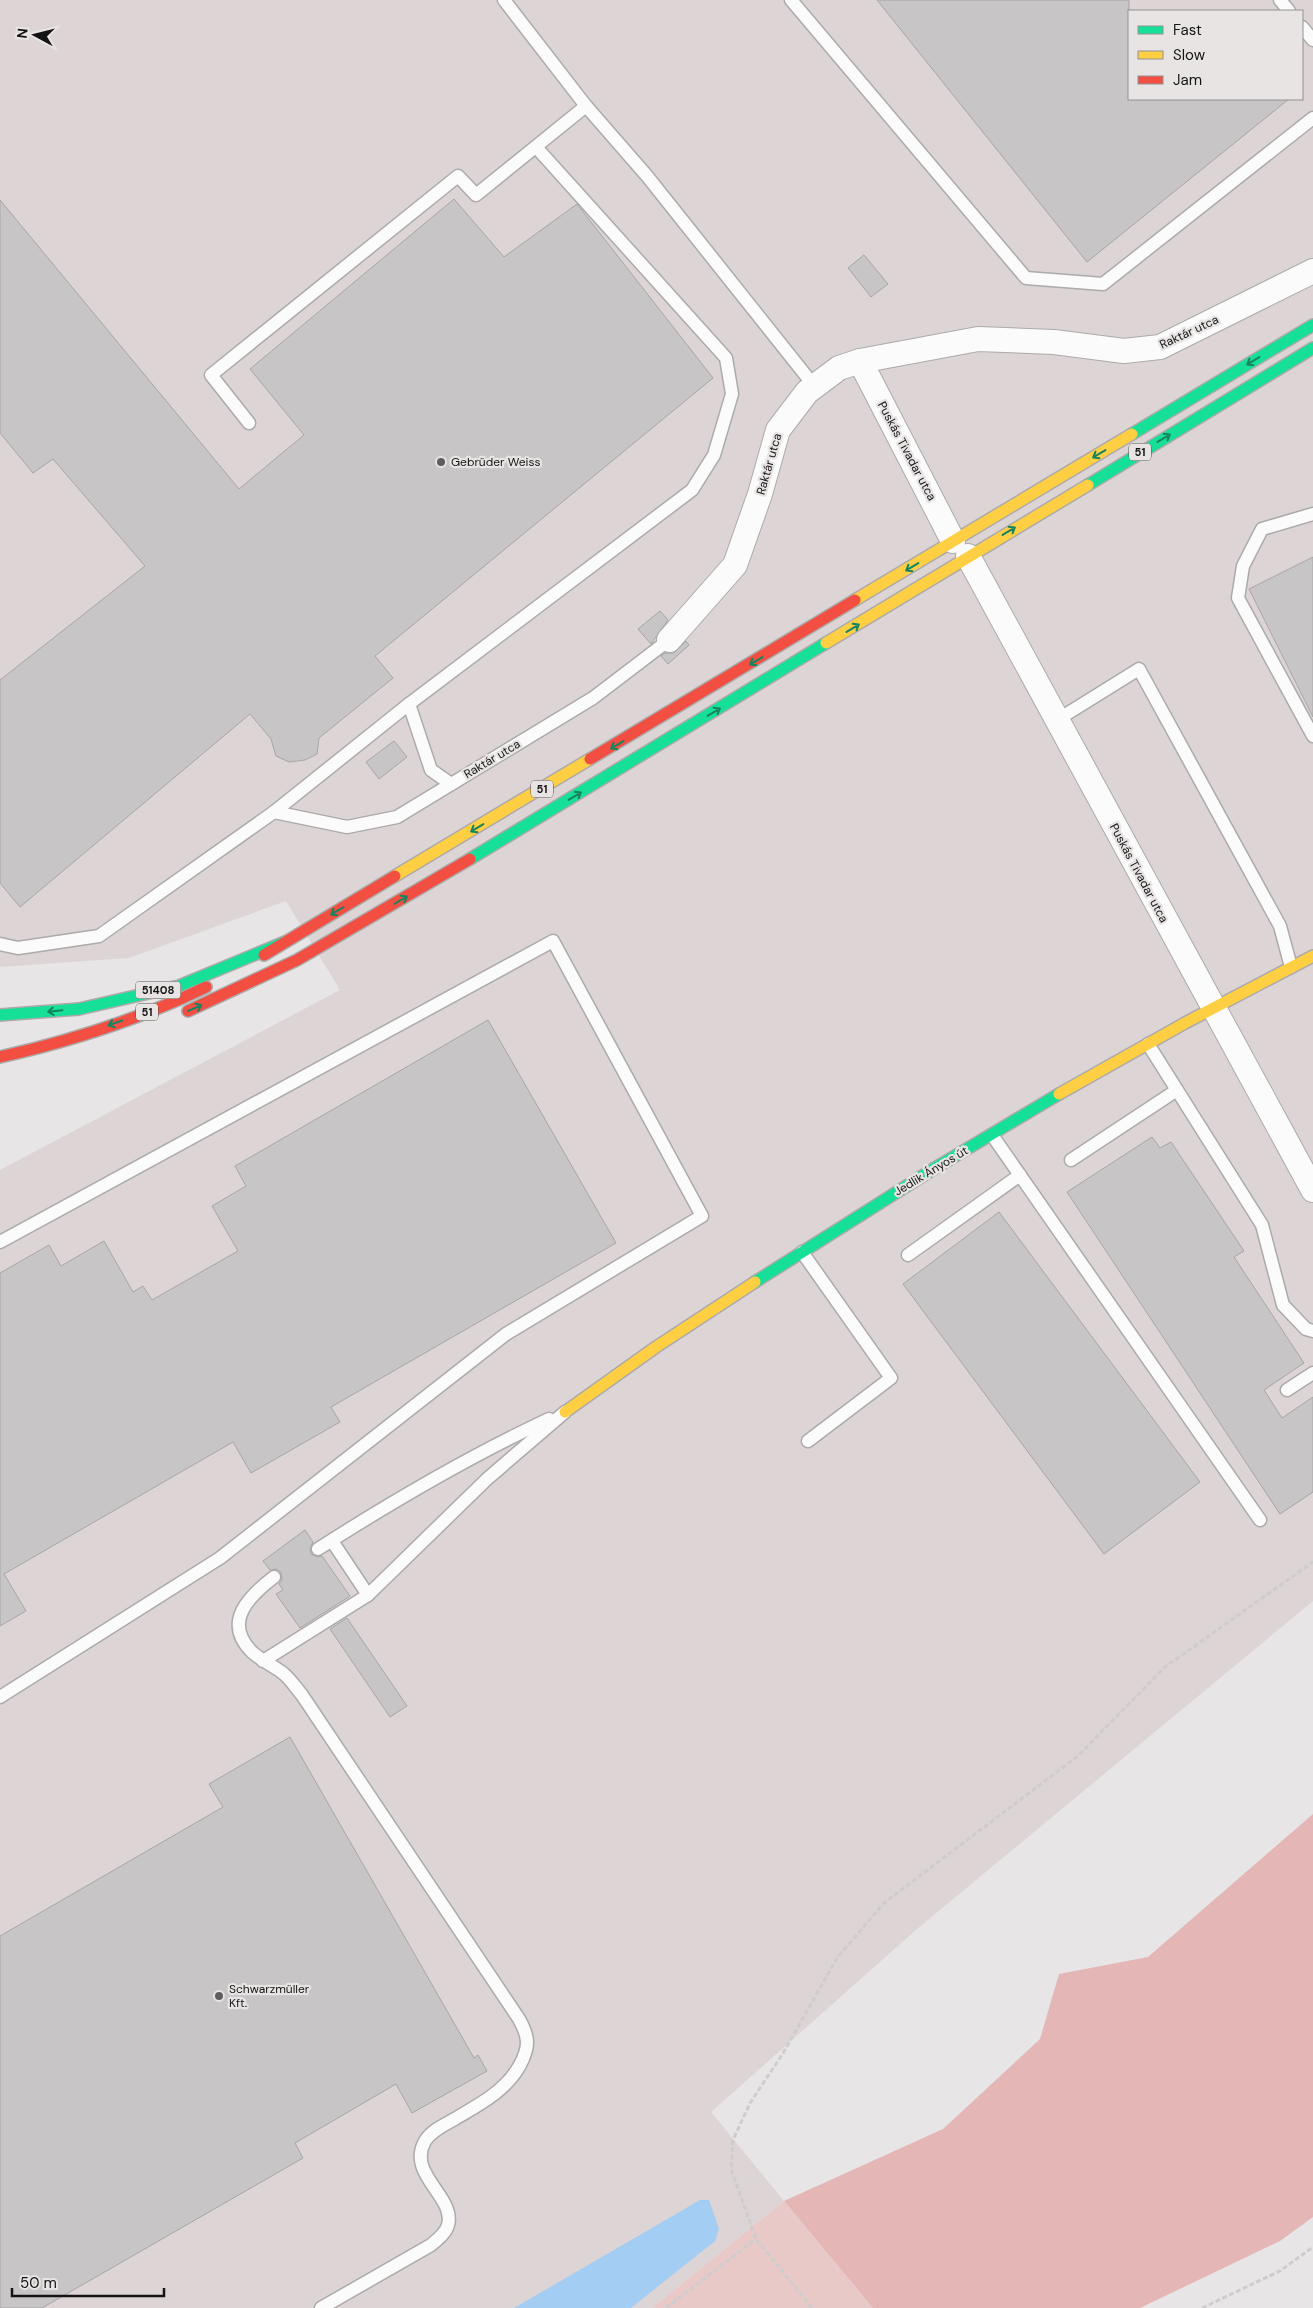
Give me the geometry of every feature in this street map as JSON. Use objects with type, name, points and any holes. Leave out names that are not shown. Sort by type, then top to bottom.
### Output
[{"type":"main road","name":"51","points":[[174,1017],[298,960],[587,789],[1313,325]]},
{"type":"main road","name":"51","points":[[0,1057],[66,1040],[194,993],[961,549],[1313,348]]},
{"type":"main road","name":"51408","points":[[0,1015],[79,1009],[179,986],[285,942]]},
{"type":"main road","name":"Jedlik Ányos út","points":[[565,1412],[624,1366],[920,1176],[1211,1007],[1313,956]]},
{"type":"street","name":"Raktár utca","points":[[669,640],[735,565],[760,494],[778,430],[807,392],[840,368],[860,361],[978,339],[1054,342],[1124,351],[1160,347],[1313,271]]},
{"type":"street","name":"Puskás Tivadar utca","points":[[860,361],[961,549],[1057,720],[1211,1007],[1313,1190]]},
{"type":"lane","points":[[504,0],[586,106],[647,176],[815,387]]},
{"type":"lane","points":[[791,0],[1026,278],[1103,284],[1313,118]]},
{"type":"lane","points":[[1280,0],[1288,10]]},
{"type":"lane","points":[[1303,28],[1313,40]]},
{"type":"lane","points":[[249,423],[211,376],[458,176],[476,195],[586,106]]},
{"type":"lane","points":[[0,944],[18,948],[99,936],[274,812],[409,704],[692,490],[714,455],[732,394],[726,358],[536,147]]},
{"type":"lane","points":[[1313,514],[1262,529],[1244,566],[1238,598],[1313,736]]},
{"type":"lane","name":"Raktár utca","points":[[274,812],[347,827],[397,817],[593,698],[669,640]]},
{"type":"lane","points":[[1057,720],[1139,669],[1280,926],[1291,967]]},
{"type":"lane","points":[[409,704],[431,770],[451,784]]},
{"type":"lane","points":[[0,1242],[553,941],[702,1216],[506,1334],[220,1558],[0,1697]]},
{"type":"lane","points":[[1148,1044],[1262,1225],[1283,1304],[1306,1329],[1313,1331]]},
{"type":"lane","points":[[1071,1160],[1177,1090]]},
{"type":"lane","points":[[992,1135],[1260,1520]]},
{"type":"lane","points":[[908,1255],[1020,1175]]},
{"type":"lane","points":[[802,1252],[891,1378],[808,1441]]},
{"type":"lane","points":[[1287,1390],[1313,1373]]},
{"type":"lane","points":[[318,1549],[443,1473],[565,1412]]},
{"type":"lane","points":[[263,1661],[368,1595],[487,1479],[565,1412]]},
{"type":"lane","points":[[332,1541],[368,1595]]},
{"type":"lane","points":[[274,1577],[250,1596],[242,1608],[239,1624],[242,1640],[263,1661],[284,1674],[302,1695],[519,2019],[528,2036],[524,2057],[512,2080],[490,2098],[438,2128],[426,2140],[422,2153],[422,2168],[447,2209],[449,2225],[442,2236],[431,2246],[321,2308]]},
{"type":"path","points":[[812,2308],[756,2239],[731,2168],[734,2140],[750,2104],[782,2055],[837,1958],[884,1903],[1078,1756],[1165,1667],[1313,1562]]},
{"type":"path","points":[[666,2308],[756,2239]]},
{"type":"path","points":[[1202,2308],[1280,2271],[1313,2247]]},
{"type":"shaded area","points":[[0,0],[1313,0],[1313,1601],[917,1929],[711,2112],[784,2201],[652,2308],[0,2308],[0,1170],[340,990],[286,901],[129,958],[0,967]]},
{"type":"shaded area","points":[[1313,1814],[1313,2217],[1280,2241],[1140,2308],[873,2308],[784,2201],[943,2129],[1040,2039],[1059,1974],[1148,1957]]},
{"type":"shaded area","points":[[784,2201],[873,2308],[652,2308]]},
{"type":"water","points":[[700,2200],[709,2200],[719,2229],[715,2241],[631,2308],[514,2308]]},
{"type":"building","points":[[877,0],[1129,0],[1128,100],[1288,100],[1087,262]]},
{"type":"building","name":"Gebrüder Weiss","points":[[454,199],[504,257],[577,204],[713,378],[375,656],[393,678],[319,738],[317,754],[305,760],[289,762],[276,756],[271,739],[250,714],[20,907],[0,883],[0,680],[145,566],[53,459],[33,473],[0,433],[0,200],[239,489],[304,435],[250,369]]},
{"type":"building","points":[[864,255],[888,284],[871,297],[848,268]]},
{"type":"building","points":[[1313,557],[1313,717],[1249,589]]},
{"type":"building","points":[[660,611],[668,620],[651,644],[638,629]]},
{"type":"building","points":[[686,641],[689,645],[668,664],[661,656],[665,653],[674,653]]},
{"type":"building","points":[[394,741],[407,757],[379,779],[366,762]]},
{"type":"building","points":[[488,1020],[616,1243],[331,1407],[340,1422],[251,1473],[233,1442],[4,1574],[26,1611],[0,1626],[0,1273],[49,1245],[61,1266],[104,1241],[133,1292],[143,1286],[152,1300],[238,1251],[212,1206],[246,1186],[235,1166]]},
{"type":"building","points":[[1152,1137],[1160,1148],[1171,1142],[1244,1251],[1234,1257],[1304,1363],[1264,1390],[1282,1418],[1313,1397],[1313,1492],[1280,1514],[1067,1192]]},
{"type":"building","points":[[999,1212],[1200,1482],[1104,1554],[903,1284]]},
{"type":"building","points":[[305,1530],[313,1542],[310,1549],[311,1554],[318,1557],[322,1556],[350,1596],[300,1628],[276,1594],[283,1590],[279,1584],[282,1580],[281,1572],[276,1569],[270,1570],[263,1561]]},
{"type":"building","points":[[347,1618],[407,1706],[390,1717],[330,1629]]},
{"type":"building","name":"Schwarzmüller Kft.","points":[[290,1737],[474,2058],[478,2055],[487,2071],[412,2113],[396,2084],[295,2143],[303,2158],[42,2308],[0,2308],[0,1936],[223,1807],[209,1784]]},
{"type":"traffic: fast","points":[[1132,434],[1313,325]]},
{"type":"traffic: fast","points":[[1088,485],[1313,348]]},
{"type":"traffic: fast","points":[[470,859],[826,643]]},
{"type":"traffic: fast","points":[[0,1015],[79,1009],[179,986],[285,942]]},
{"type":"traffic: fast","points":[[755,1282],[935,1168],[1059,1094]]},
{"type":"traffic: slow","points":[[855,600],[1132,434]]},
{"type":"traffic: slow","points":[[826,643],[1088,485]]},
{"type":"traffic: slow","points":[[395,876],[590,759]]},
{"type":"traffic: slow","points":[[1059,1094],[1185,1023],[1313,956]]},
{"type":"traffic: slow","points":[[565,1412],[656,1347],[755,1282]]},
{"type":"traffic: jam","points":[[590,759],[855,600]]},
{"type":"traffic: jam","points":[[188,1011],[297,960],[470,859]]},
{"type":"traffic: jam","points":[[264,955],[395,876]]},
{"type":"traffic: jam","points":[[0,1057],[53,1044],[105,1028],[181,999],[206,987]]},
{"type":"place","name":"Gebrüder Weiss","points":[[441,462]]},
{"type":"place","name":"Schwarzmüller Kft.","points":[[219,1996]]}]
